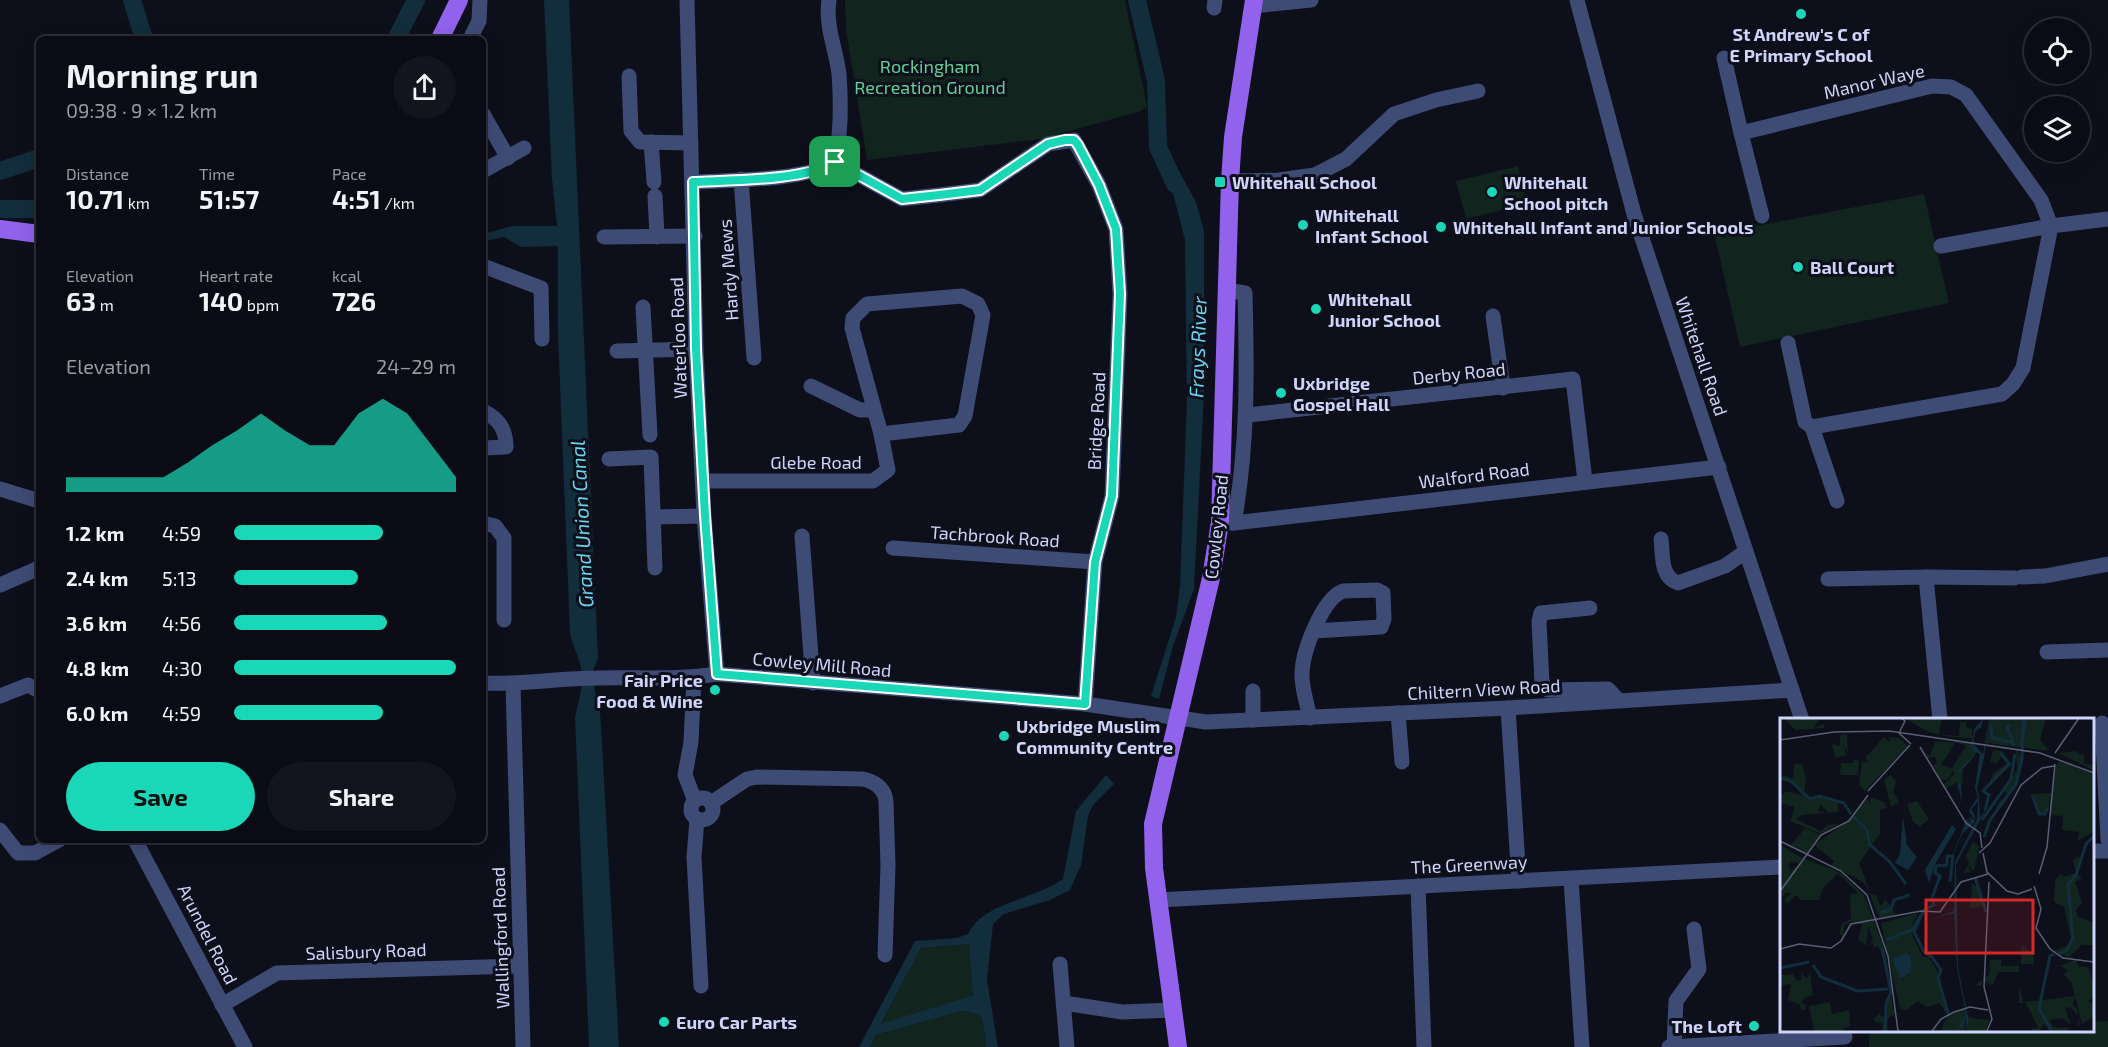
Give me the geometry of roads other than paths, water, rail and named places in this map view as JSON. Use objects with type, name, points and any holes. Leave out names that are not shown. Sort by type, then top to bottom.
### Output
[{"type":"main road","points":[[441,36],[459,0]]},
{"type":"main road","name":"Cowley Road","points":[[1178,1047],[1158,900],[1153,824],[1165,718],[1227,523],[1226,290],[1230,181],[1233,137],[1254,3]]},
{"type":"main road","points":[[0,229],[36,234]]},
{"type":"street","points":[[472,36],[479,21],[480,0]]},
{"type":"street","name":"Waterloo Road","points":[[687,0],[695,236],[696,349],[717,674]]},
{"type":"street","points":[[693,182],[823,170],[835,162],[838,149],[839,72],[831,44],[829,0]]},
{"type":"street","points":[[1254,3],[1311,0]]},
{"type":"street","name":"Whitehall Road","points":[[1577,0],[1634,214],[1801,718]]},
{"type":"street","points":[[1724,58],[1762,216]]},
{"type":"street","points":[[629,76],[632,131],[640,142],[692,143]]},
{"type":"street","name":"Manor Waye","points":[[1741,133],[1932,86],[1951,87],[1966,95],[1974,105],[2041,200],[2051,226]]},
{"type":"street","points":[[1230,181],[1279,180],[1315,174],[1346,159],[1394,114],[1436,100],[1478,92]]},
{"type":"street","points":[[486,119],[508,158]]},
{"type":"street","name":"Bridge Road","points":[[835,162],[902,199],[980,190],[1048,144],[1074,140],[1099,185],[1116,229],[1120,294],[1112,496],[1095,562],[1085,704]]},
{"type":"street","points":[[651,142],[657,237]]},
{"type":"street","points":[[486,169],[524,148]]},
{"type":"street","name":"Hardy Mews","points":[[741,179],[754,358]]},
{"type":"street","points":[[1941,246],[2051,226],[2108,219]]},
{"type":"street","points":[[1812,427],[2002,394],[2013,384],[2023,368],[2051,226]]},
{"type":"street","points":[[604,237],[695,236]]},
{"type":"street","points":[[486,267],[541,288],[542,339]]},
{"type":"street","points":[[1226,290],[1245,293],[1248,415],[1244,472],[1227,523]]},
{"type":"street","points":[[962,296],[978,304],[983,315],[964,416],[959,425],[881,434],[852,328],[853,318],[867,304],[962,296]]},
{"type":"street","points":[[643,307],[650,435]]},
{"type":"street","points":[[1493,316],[1503,388]]},
{"type":"street","points":[[1788,343],[1805,422],[1812,427],[1837,501]]},
{"type":"street","points":[[617,351],[696,349]]},
{"type":"street","name":"Derby Road","points":[[1248,415],[1573,379],[1585,481]]},
{"type":"street","points":[[811,386],[860,410],[873,410]]},
{"type":"street","points":[[486,412],[494,416],[506,433],[506,447],[486,448]]},
{"type":"street","name":"Glebe Road","points":[[704,482],[873,482],[888,470],[881,434]]},
{"type":"street","points":[[609,459],[651,457],[655,568]]},
{"type":"street","name":"Walford Road","points":[[1227,523],[1719,467]]},
{"type":"street","points":[[0,489],[36,500]]},
{"type":"street","points":[[653,517],[705,516]]},
{"type":"street","points":[[486,524],[495,526],[504,538],[504,620]]},
{"type":"street","points":[[802,536],[813,683]]},
{"type":"street","points":[[1661,539],[1665,572],[1670,579],[1678,583],[1725,566],[1745,552]]},
{"type":"street","name":"Tachbrook Road","points":[[893,548],[1095,562]]},
{"type":"street","points":[[1828,579],[2045,576],[2108,564]]},
{"type":"street","points":[[0,585],[36,569]]},
{"type":"street","points":[[1926,578],[1940,718]]},
{"type":"street","points":[[1310,718],[1302,670],[1314,632],[1326,607],[1340,591],[1377,590],[1383,593],[1382,627],[1314,632]]},
{"type":"street","points":[[1590,608],[1541,613],[1542,684],[1548,690],[1608,689],[1618,700]]},
{"type":"street","points":[[2048,652],[2108,650]]},
{"type":"street","name":"Cowley Mill Road","points":[[486,683],[513,684],[598,678],[694,677],[717,674],[1085,704],[1165,718]]},
{"type":"street","points":[[694,677],[691,742],[685,775],[695,801],[692,812],[697,819],[694,857],[701,986]]},
{"type":"street","name":"Wallingford Road","points":[[513,684],[523,1047]]},
{"type":"street","points":[[0,696],[28,685],[36,689]]},
{"type":"street","name":"Chiltern View Road","points":[[1165,718],[1206,722],[1310,718],[1792,690]]},
{"type":"street","points":[[1253,692],[1253,720]]},
{"type":"street","points":[[1508,708],[1519,881]]},
{"type":"street","points":[[1398,713],[1402,762]]},
{"type":"street","points":[[2102,723],[2108,840]]},
{"type":"street","points":[[711,803],[747,779],[757,777],[863,779],[878,786],[884,792],[886,802],[888,866],[885,954]]},
{"type":"street","points":[[695,801],[702,799],[711,803],[713,809],[710,816],[704,820],[697,819]]},
{"type":"street","points":[[0,830],[18,854],[35,853],[53,843]]},
{"type":"street","name":"Arundel Road","points":[[137,843],[245,1047]]},
{"type":"street","name":"The Greenway","points":[[1158,900],[1780,867]]},
{"type":"street","points":[[1571,879],[1582,1047]]},
{"type":"street","points":[[1418,886],[1424,1047]]},
{"type":"street","points":[[1674,1047],[1676,1000],[1699,969],[1694,929]]},
{"type":"street","points":[[1060,964],[1067,1047]]},
{"type":"street","name":"Salisbury Road","points":[[222,1005],[277,973],[520,966]]},
{"type":"street","points":[[1065,1003],[1122,1012],[1173,1010]]},
{"type":"street","points":[[1669,1047],[1845,1038]]},
{"type":"water","name":"Grand Union Canal","points":[[544,0],[569,0],[598,658],[593,671],[595,693],[599,698],[601,726],[619,1047],[589,1047],[575,718],[582,677],[570,633],[558,334],[558,246],[521,247],[504,237],[486,240],[486,233],[513,226],[557,226],[552,179]]},
{"type":"water","points":[[1173,160],[1196,202],[1204,231],[1204,394],[1194,589],[1173,646],[1159,699],[1151,696],[1176,617],[1180,587],[1187,398],[1185,240],[1173,193],[1160,163]]},
{"type":"water","points":[[1106,775],[1114,784],[1093,805],[1088,816],[1081,865],[1070,890],[1050,900],[1004,914],[993,924],[987,980],[998,1047],[986,1047],[980,1015],[963,1011],[876,1035],[870,1047],[859,1047],[915,941],[957,938],[968,934],[975,923],[997,908],[1038,892],[1063,879],[1076,811]],"holes":[[[969,944],[973,995],[881,1024],[921,948]]]},
{"type":"waterway","points":[[132,0],[143,36]]},
{"type":"waterway","points":[[398,36],[416,0]]},
{"type":"waterway","name":"Frays River","points":[[1137,0],[1156,81],[1158,147],[1175,184]]},
{"type":"waterway","points":[[0,171],[36,159]]},
{"type":"waterway","points":[[0,209],[36,209]]},
{"type":"place","name":"St Andrew's C of E Primary School","points":[[1801,14]]},
{"type":"place","name":"Whitehall School","points":[[1220,182]]},
{"type":"place","name":"Whitehall School pitch","points":[[1492,192]]},
{"type":"place","name":"Whitehall Infant School","points":[[1303,225]]},
{"type":"place","name":"Whitehall Infant and Junior Schools","points":[[1441,227]]},
{"type":"place","name":"Ball Court","points":[[1798,267]]},
{"type":"place","name":"Whitehall Junior School","points":[[1316,309]]},
{"type":"place","name":"Uxbridge Gospel Hall","points":[[1281,393]]},
{"type":"place","name":"Fair Price Food & Wine","points":[[715,690]]},
{"type":"place","name":"Uxbridge Muslim Community Centre","points":[[1004,736]]},
{"type":"place","name":"Euro Car Parts","points":[[664,1022]]},
{"type":"place","name":"The Loft","points":[[1754,1026]]},
{"type":"park label","name":"Rockingham Recreation Ground","points":[[930,76]]}]
